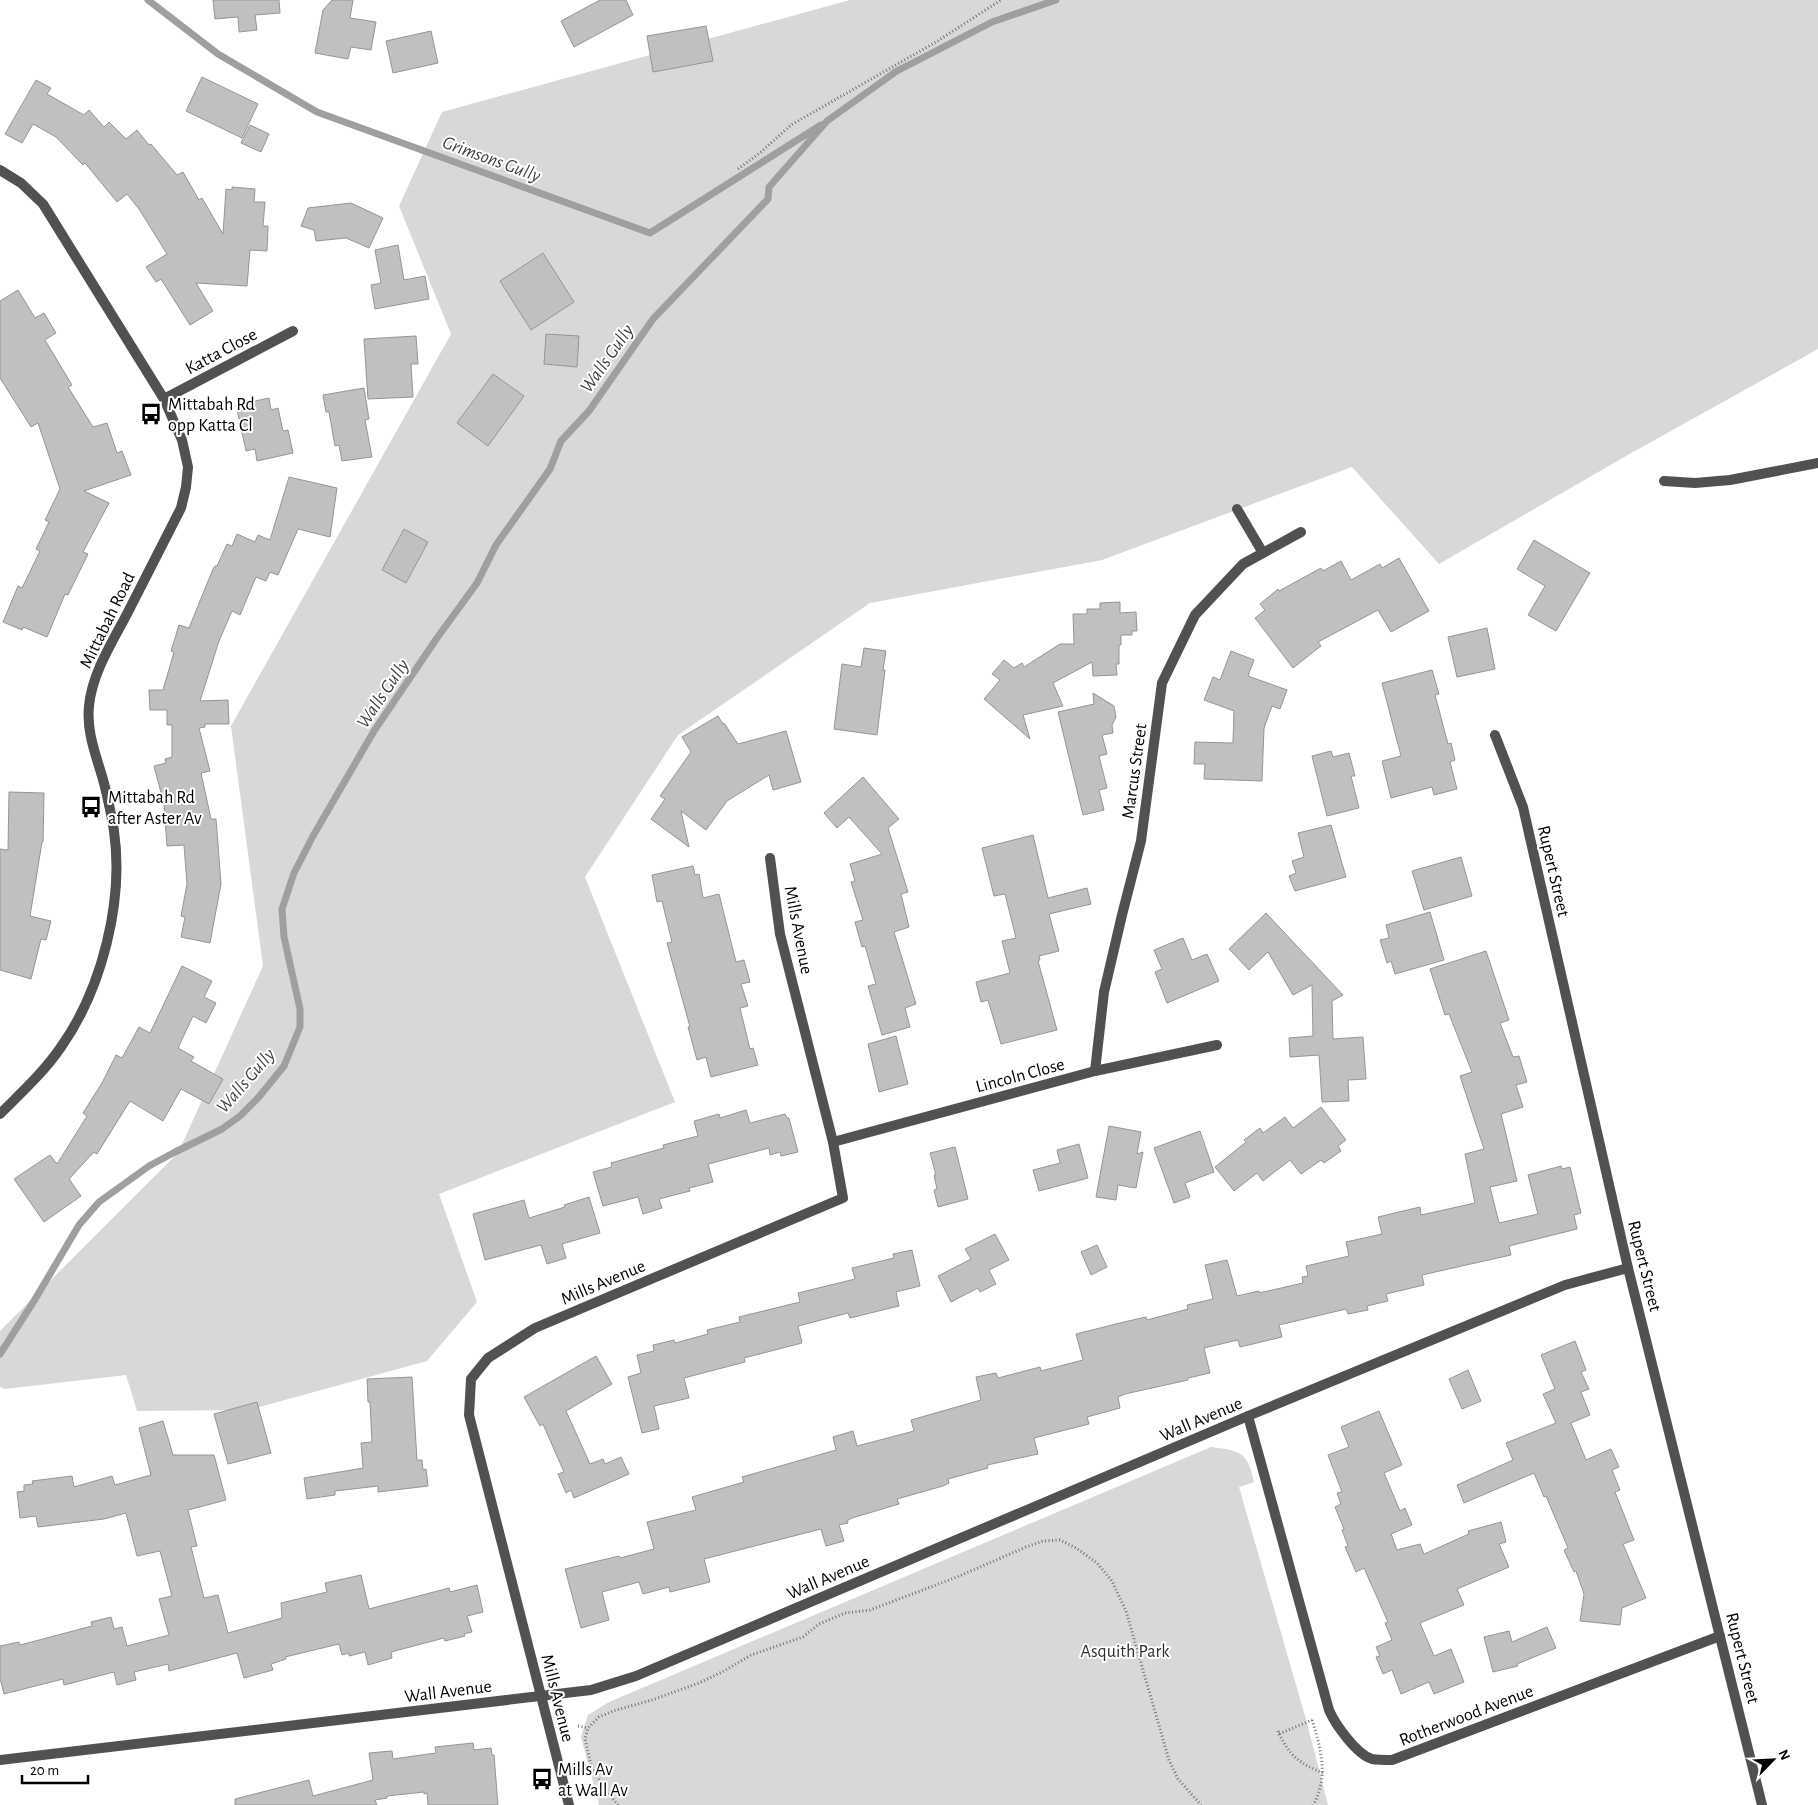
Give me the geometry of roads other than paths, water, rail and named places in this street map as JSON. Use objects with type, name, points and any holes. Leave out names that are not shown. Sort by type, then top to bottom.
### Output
[{"type":"street","name":"Mittabah Road","points":[[0,170],[21,183],[42,204],[164,399],[182,440],[188,467],[181,508],[105,656],[91,690],[88,726],[105,787],[114,831],[116,885],[110,928],[96,981],[62,1047],[0,1114]]},
{"type":"street","name":"Katta Close","points":[[164,399],[292,331]]},
{"type":"street","points":[[1664,482],[1695,483],[1730,480],[1818,463]]},
{"type":"street","points":[[1237,509],[1263,553]]},
{"type":"street","name":"Marcus Street","points":[[1095,1071],[1104,992],[1141,841],[1162,683],[1195,614],[1243,564],[1302,532]]},
{"type":"street","name":"Rupert Street","points":[[1495,735],[1523,807],[1628,1268],[1762,1805]]},
{"type":"street","name":"Mills Avenue","points":[[569,1805],[469,1415],[472,1379],[488,1358],[535,1328],[843,1198],[833,1142],[780,934],[770,858]]},
{"type":"street","name":"Lincoln Close","points":[[833,1142],[1095,1071],[1217,1045]]},
{"type":"street","name":"Wall Avenue","points":[[0,1760],[591,1690],[636,1676],[1248,1416],[1565,1285],[1628,1268]]},
{"type":"street","name":"Rotherwood Avenue","points":[[1248,1416],[1329,1710],[1332,1718],[1355,1747],[1371,1758],[1392,1760],[1720,1636]]},
{"type":"waterway","name":"Grimsons Gully","points":[[148,0],[218,54],[317,112],[650,233],[821,125]]},
{"type":"waterway","points":[[895,72],[992,22],[1056,0]]},
{"type":"waterway","name":"Walls Gully","points":[[0,1354],[79,1225],[99,1202],[149,1166],[222,1129],[240,1116],[258,1098],[284,1066],[300,1027],[300,1009],[284,937],[282,909],[294,873],[313,836],[374,731],[477,583],[496,545],[550,469],[561,441],[589,411],[653,319],[768,199],[769,187],[827,121],[894,73]]},
{"type":"place","name":"Mittabah Rd opp Katta Cl","points":[[151,414]]},
{"type":"place","name":"Mittabah Rd after Aster Av","points":[[91,807]]},
{"type":"place","name":"Mills Av at Wall Av","points":[[542,1779]]},
{"type":"park label","name":"Asquith Park","points":[[1125,1651]]}]
